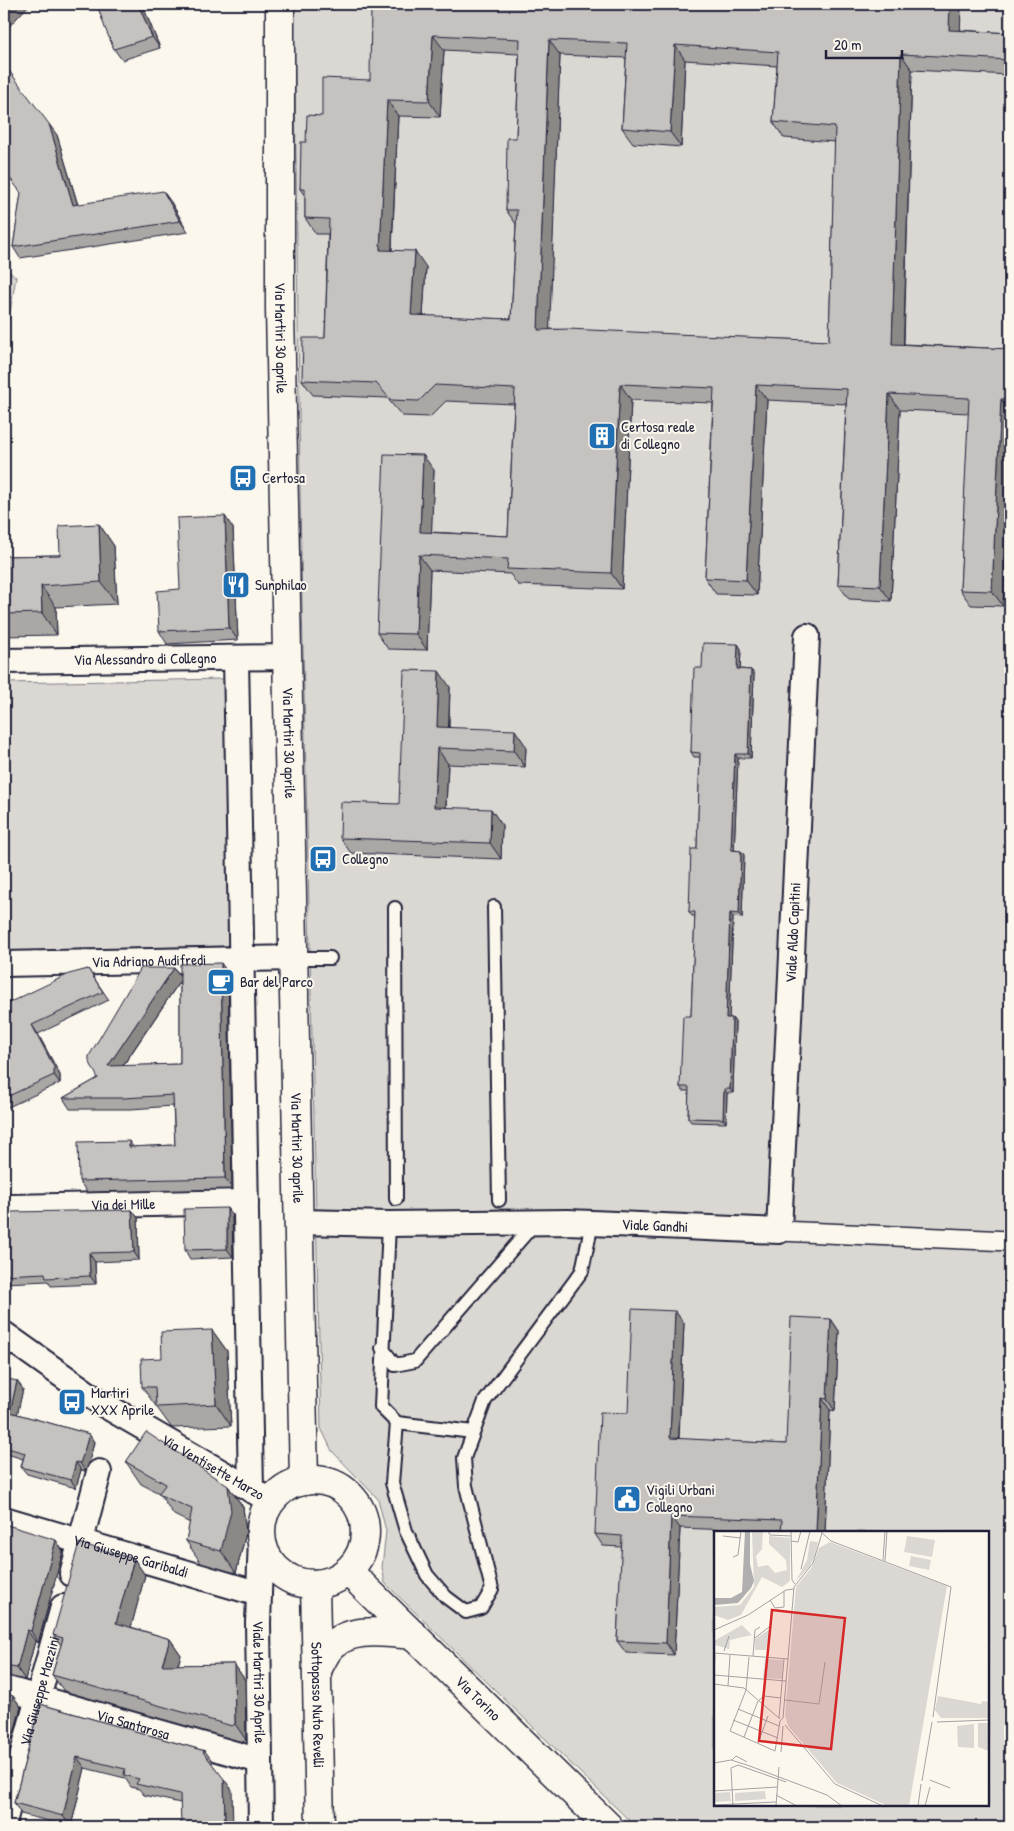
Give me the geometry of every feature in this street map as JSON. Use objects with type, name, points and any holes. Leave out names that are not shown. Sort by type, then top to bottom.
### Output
[{"type":"street","name":"Via Martiri 30 aprile","points":[[280,4],[280,310],[304,1481]]},
{"type":"street","name":"Viale Aldo Capitini","points":[[780,1231],[807,636]]},
{"type":"street","name":"Via Alessandro di Collegno","points":[[4,662],[287,657]]},
{"type":"street","points":[[236,658],[246,1202],[261,1496],[263,1518],[260,1536],[266,1555],[278,1571],[295,1581],[315,1584],[333,1580],[348,1570],[360,1555],[365,1536],[363,1516],[354,1500],[339,1487],[322,1481],[304,1481],[261,1496]]},
{"type":"street","name":"Via Adriano Audifredi","points":[[4,964],[294,958]]},
{"type":"street","name":"Via dei Mille","points":[[4,1214],[11,1207],[246,1202]]},
{"type":"street","name":"Viale Gandhi","points":[[300,1222],[389,1224],[592,1223],[1010,1241]]},
{"type":"street","name":"Via Ventisette Marzo","points":[[4,1334],[101,1403],[261,1496]]},
{"type":"street","name":"Via Giuseppe Mazzini","points":[[4,1822],[99,1472]]},
{"type":"street","name":"Via Giuseppe Garibaldi","points":[[4,1519],[259,1594]]},
{"type":"street","name":"Viale Martiri 30 Aprile","points":[[260,1536],[261,1827]]},
{"type":"street","name":"Via Torino","points":[[348,1570],[609,1827]]},
{"type":"street","name":"Sottopasso Nuto Revelli","points":[[315,1584],[320,1827]]},
{"type":"street","points":[[317,1670],[329,1649],[343,1638],[360,1633],[381,1632],[414,1635]]},
{"type":"street","name":"Via Santarosa","points":[[4,1688],[260,1761]]},
{"type":"lane","points":[[494,907],[499,1200]]},
{"type":"lane","points":[[395,908],[396,1199]]},
{"type":"lane","points":[[294,958],[330,958]]},
{"type":"lane","points":[[397,1423],[392,1483],[406,1531],[427,1575],[446,1597],[466,1612],[481,1608],[492,1589],[466,1486],[464,1458],[485,1401],[582,1271],[592,1223]]},
{"type":"lane","points":[[389,1224],[382,1348],[381,1407],[397,1423],[473,1432]]},
{"type":"lane","points":[[382,1348],[395,1365],[415,1361],[534,1224]]},
{"type":"shaded area","points":[[294,4],[1010,4],[1010,1827],[636,1827],[385,1583],[382,1567],[386,1531],[378,1499],[332,1451],[321,1428],[301,560]]},
{"type":"shaded area","points":[[4,268],[16,277],[4,348]]},
{"type":"shaded area","points":[[225,679],[229,946],[4,951],[4,683]]},
{"type":"building","points":[[4,4],[12,4],[4,13]]},
{"type":"building","points":[[97,4],[138,4],[152,37],[114,49]]},
{"type":"building","name":"Certosa reale di Collegno","points":[[371,4],[950,4],[949,30],[1010,33],[1010,60],[901,54],[892,344],[1010,349],[1010,400],[1001,399],[992,591],[960,590],[969,398],[889,394],[880,586],[838,584],[847,389],[756,385],[746,580],[705,578],[714,388],[620,384],[611,573],[507,569],[508,559],[419,555],[416,634],[377,633],[384,454],[423,455],[420,532],[508,536],[515,389],[435,385],[419,401],[391,400],[376,383],[302,380],[303,338],[325,338],[329,219],[305,218],[305,189],[300,189],[301,142],[306,142],[307,115],[322,116],[322,78],[370,80]],"holes":[[[433,35],[520,39],[516,138],[507,138],[506,210],[517,210],[511,319],[411,315],[415,251],[380,250],[387,100],[429,101]],[[549,40],[627,43],[622,128],[670,132],[675,45],[778,52],[773,122],[835,127],[829,341],[568,329],[538,330]]]},
{"type":"building","points":[[4,64],[49,124],[73,205],[163,191],[180,221],[13,247],[21,193],[4,170]]},
{"type":"building","points":[[225,516],[229,628],[159,631],[157,591],[180,589],[177,518]]},
{"type":"building","points":[[99,524],[101,582],[41,586],[42,613],[4,614],[4,556],[60,555],[59,526]]},
{"type":"building","points":[[703,643],[738,644],[737,669],[751,670],[748,754],[735,754],[731,850],[741,851],[739,914],[730,913],[726,1018],[732,1018],[730,1089],[724,1089],[723,1119],[688,1118],[689,1087],[680,1087],[683,1016],[691,1016],[695,912],[689,912],[691,849],[697,849],[700,753],[691,752],[694,668],[702,668]]},
{"type":"building","points":[[404,670],[439,671],[437,727],[515,730],[514,751],[437,748],[434,807],[491,809],[490,843],[340,838],[341,802],[399,804]]},
{"type":"building","points":[[221,963],[225,1178],[79,1181],[78,1142],[129,1141],[129,1147],[175,1145],[173,1095],[124,1098],[63,1098],[98,1078],[89,1061],[89,1056],[141,968],[174,968],[108,1066],[180,1064],[180,964]]},
{"type":"building","points":[[88,969],[103,992],[32,1025],[54,1067],[54,1075],[4,1098],[4,1005],[69,974]]},
{"type":"building","points":[[227,1208],[227,1249],[185,1250],[184,1209]]},
{"type":"building","points":[[132,1210],[134,1252],[89,1253],[90,1276],[46,1278],[45,1273],[4,1275],[4,1218],[11,1212]]},
{"type":"building","points":[[632,1309],[675,1311],[670,1438],[786,1444],[791,1317],[831,1319],[827,1399],[822,1398],[816,1531],[781,1531],[782,1520],[671,1516],[666,1643],[617,1641],[622,1536],[595,1534],[600,1412],[628,1413]]},
{"type":"building","points":[[212,1330],[216,1404],[156,1406],[155,1387],[142,1387],[141,1359],[162,1358],[161,1332]]},
{"type":"building","points":[[4,1378],[17,1381],[10,1412],[89,1434],[80,1463],[76,1462],[71,1480],[21,1467],[25,1453],[4,1447]]},
{"type":"building","points":[[146,1432],[228,1486],[231,1511],[221,1551],[186,1541],[192,1509],[158,1494],[166,1484],[126,1462]]},
{"type":"building","points":[[4,1524],[56,1540],[31,1631],[27,1630],[17,1668],[4,1666]]},
{"type":"building","points":[[79,1543],[134,1559],[116,1623],[170,1639],[162,1665],[234,1664],[235,1724],[232,1726],[52,1675],[63,1638],[53,1635]]},
{"type":"building","points":[[4,1693],[13,1696],[4,1729]]},
{"type":"building","points":[[40,1704],[205,1751],[203,1752],[224,1779],[225,1827],[181,1827],[180,1794],[136,1784],[139,1779],[124,1775],[125,1769],[77,1757],[63,1816],[14,1803]]},
{"type":"place","name":"Certosa reale di Collegno","points":[[602,436]]},
{"type":"place","name":"Certosa","points":[[243,478]]},
{"type":"place","name":"Sunphilao","points":[[236,585]]},
{"type":"place","name":"Collegno","points":[[323,859]]},
{"type":"place","name":"Bar del Parco","points":[[221,982]]},
{"type":"place","name":"Martiri XXX Aprile","points":[[72,1402]]},
{"type":"place","name":"Vigili Urbani Collegno","points":[[627,1499]]}]
